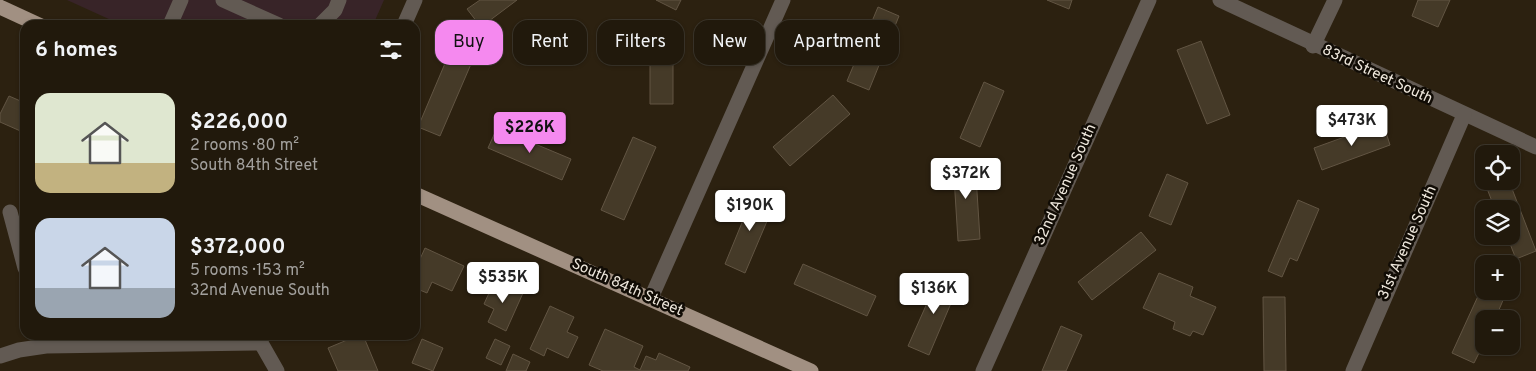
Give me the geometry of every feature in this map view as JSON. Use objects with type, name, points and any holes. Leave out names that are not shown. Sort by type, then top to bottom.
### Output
[{"type":"main road","points":[[0,7],[28,20]]},
{"type":"main road","name":"South 84th Street","points":[[420,196],[811,371]]},
{"type":"street","points":[[172,20],[181,0]]},
{"type":"street","points":[[224,0],[268,20]]},
{"type":"street","points":[[325,20],[335,10],[340,0]]},
{"type":"street","points":[[406,20],[415,0]]},
{"type":"street","points":[[651,298],[783,0]]},
{"type":"street","name":"32nd Avenue South","points":[[983,371],[1149,0]]},
{"type":"street","name":"83rd Street South","points":[[1220,0],[1313,46],[1536,147]]},
{"type":"street","points":[[1313,46],[1335,0]]},
{"type":"street","name":"31st Avenue South","points":[[1352,371],[1464,115]]},
{"type":"street","points":[[10,212],[20,249]]},
{"type":"street","points":[[0,356],[44,340]]},
{"type":"street","points":[[263,340],[277,371]]},
{"type":"shaded area","points":[[67,0],[384,0],[375,20],[111,20]]},
{"type":"building","points":[[480,0],[517,0],[490,20],[476,20],[467,9]]},
{"type":"building","points":[[656,0],[681,0],[676,10]]},
{"type":"building","points":[[1047,0],[1072,0],[1069,9]]},
{"type":"building","points":[[1418,0],[1450,0],[1438,27],[1412,16]]},
{"type":"building","points":[[878,7],[899,16],[897,20],[873,20]]},
{"type":"building","points":[[1201,41],[1230,115],[1207,124],[1177,50]]},
{"type":"building","points":[[444,65],[471,65],[440,136],[420,128],[420,122]]},
{"type":"building","points":[[650,65],[673,65],[673,104],[650,104]]},
{"type":"building","points":[[854,65],[879,65],[869,90],[847,81]]},
{"type":"building","points":[[984,82],[1004,91],[980,147],[960,138]]},
{"type":"building","points":[[833,95],[850,114],[790,166],[773,147]]},
{"type":"building","points":[[9,96],[20,101],[20,131],[0,122],[0,114]]},
{"type":"building","points":[[1383,123],[1390,145],[1322,170],[1314,148]]},
{"type":"building","points":[[497,128],[571,159],[562,180],[488,148]]},
{"type":"building","points":[[633,137],[656,147],[624,220],[601,210]]},
{"type":"building","points":[[975,160],[980,239],[958,241],[953,161]]},
{"type":"building","points":[[1167,174],[1188,183],[1171,225],[1149,216]]},
{"type":"building","points":[[1488,190],[1512,190],[1516,200],[1491,200]]},
{"type":"building","points":[[755,191],[776,200],[745,273],[725,264]]},
{"type":"building","points":[[1298,200],[1319,209],[1297,261],[1290,258],[1282,277],[1268,271]]},
{"type":"building","points":[[1520,210],[1536,251],[1520,257],[1520,255],[1514,255],[1511,245],[1520,245]]},
{"type":"building","points":[[1141,232],[1156,250],[1092,300],[1078,282]]},
{"type":"building","points":[[425,248],[464,266],[452,291],[432,282],[427,293],[420,290],[420,259]]},
{"type":"building","points":[[803,264],[876,296],[867,316],[794,284]]},
{"type":"building","points":[[1159,273],[1193,287],[1190,296],[1216,307],[1203,335],[1193,331],[1190,336],[1173,329],[1175,322],[1143,308]]},
{"type":"building","points":[[940,274],[960,282],[929,355],[908,346]]},
{"type":"building","points":[[495,280],[523,293],[506,331],[488,322],[494,309],[484,304]]},
{"type":"building","points":[[1263,297],[1285,297],[1286,371],[1264,371]]},
{"type":"building","points":[[1476,300],[1503,300],[1499,310],[1475,310],[1475,355],[1478,355],[1474,363],[1452,353]]},
{"type":"building","points":[[550,306],[574,317],[567,332],[578,337],[568,358],[547,348],[544,356],[530,349]]},
{"type":"building","points":[[1061,326],[1082,335],[1066,371],[1042,371]]},
{"type":"building","points":[[605,329],[643,346],[634,367],[640,370],[646,356],[656,360],[659,353],[690,367],[688,371],[603,371],[589,365]]},
{"type":"building","points":[[422,339],[443,348],[433,371],[412,363]]},
{"type":"building","points":[[495,339],[510,346],[501,365],[486,358]]},
{"type":"building","points":[[347,340],[365,340],[378,371],[338,371],[328,348]]},
{"type":"building","points":[[513,354],[530,362],[526,371],[506,371]]}]
